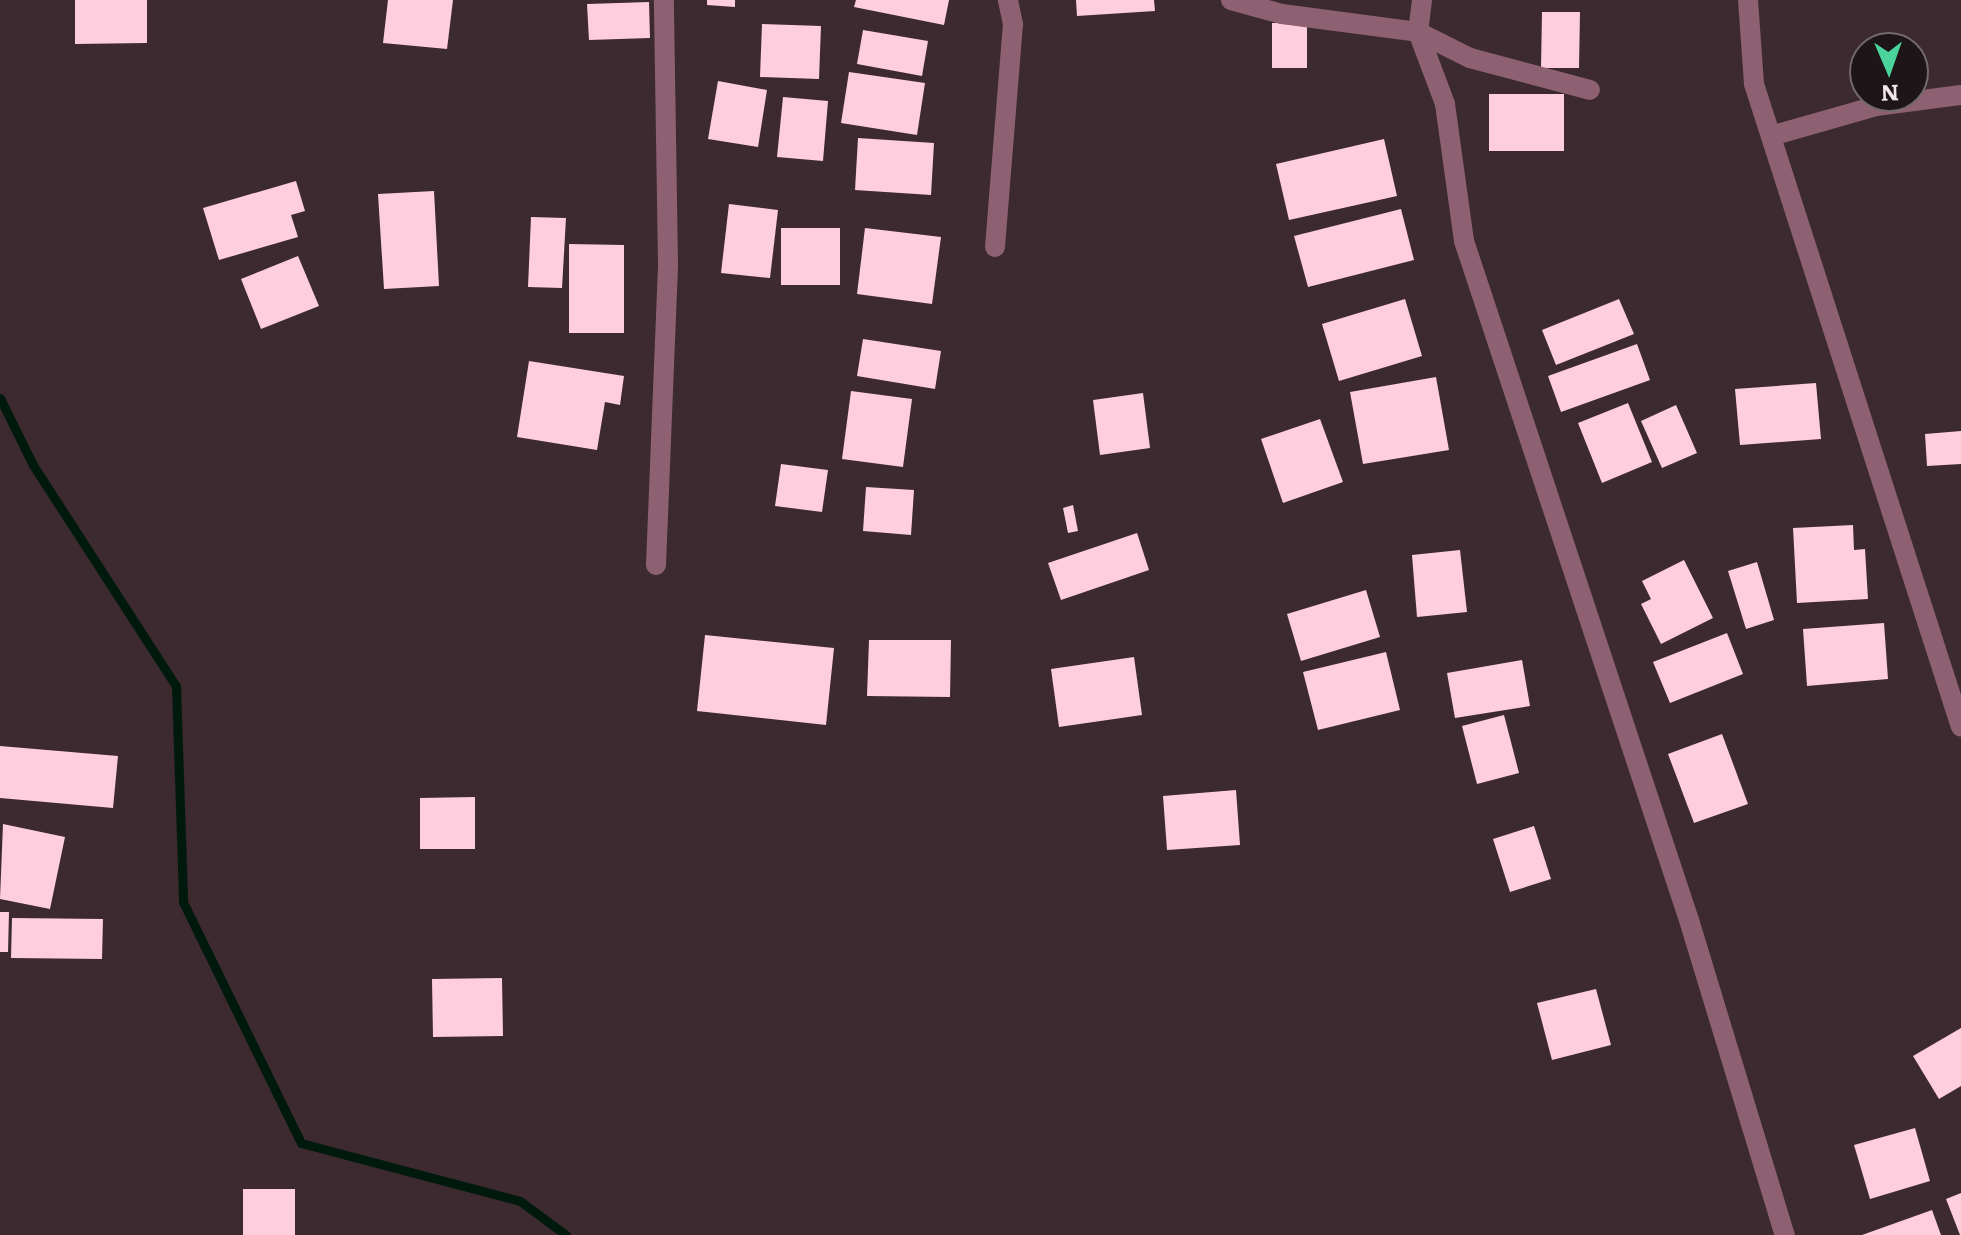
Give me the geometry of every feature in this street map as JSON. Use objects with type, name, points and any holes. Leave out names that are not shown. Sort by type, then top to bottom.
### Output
[{"type":"street","points":[[656,565],[668,264],[664,0]]},
{"type":"street","points":[[995,247],[1013,24],[1008,0]]},
{"type":"street","points":[[1231,0],[1282,14],[1418,32],[1470,58],[1590,90]]},
{"type":"street","points":[[1422,0],[1418,32],[1445,104],[1464,241],[1689,920],[1785,1235]]},
{"type":"street","points":[[1748,0],[1754,84],[1961,727]]},
{"type":"street","points":[[1771,136],[1876,106],[1961,95]]},
{"type":"building","points":[[75,0],[147,0],[147,43],[75,44]]},
{"type":"building","points":[[388,0],[453,0],[447,49],[383,43]]},
{"type":"building","points":[[707,0],[735,0],[735,7],[707,5]]},
{"type":"building","points":[[856,0],[949,0],[944,25],[854,7]]},
{"type":"building","points":[[1076,0],[1154,0],[1155,11],[1077,16]]},
{"type":"building","points":[[649,2],[650,38],[589,40],[587,4]]},
{"type":"building","points":[[1542,12],[1580,12],[1579,68],[1541,68]]},
{"type":"building","points":[[1307,22],[1307,68],[1272,68],[1272,23]]},
{"type":"building","points":[[762,24],[821,26],[819,79],[760,77]]},
{"type":"building","points":[[863,30],[928,41],[922,76],[857,64]]},
{"type":"building","points":[[849,72],[925,83],[917,135],[841,123]]},
{"type":"building","points":[[718,81],[767,90],[758,147],[708,139]]},
{"type":"building","points":[[1489,94],[1564,94],[1564,151],[1489,151]]},
{"type":"building","points":[[783,97],[828,101],[823,161],[777,157]]},
{"type":"building","points":[[858,138],[934,143],[931,195],[855,190]]},
{"type":"building","points":[[1384,139],[1397,196],[1289,220],[1276,164]]},
{"type":"building","points":[[296,181],[305,211],[291,215],[298,237],[219,260],[203,208]]},
{"type":"building","points":[[434,191],[439,286],[384,289],[378,194]]},
{"type":"building","points":[[729,204],[778,210],[770,278],[721,273]]},
{"type":"building","points":[[1401,209],[1414,260],[1308,287],[1294,236]]},
{"type":"building","points":[[531,217],[566,218],[562,288],[528,287]]},
{"type":"building","points":[[781,228],[840,228],[840,285],[781,285]]},
{"type":"building","points":[[865,228],[941,237],[932,304],[857,294]]},
{"type":"building","points":[[569,244],[624,245],[624,333],[569,333]]},
{"type":"building","points":[[298,256],[319,306],[261,329],[241,279]]},
{"type":"building","points":[[1405,299],[1422,356],[1339,381],[1322,324]]},
{"type":"building","points":[[1619,299],[1634,334],[1556,365],[1542,330]]},
{"type":"building","points":[[863,339],[941,351],[935,389],[857,376]]},
{"type":"building","points":[[1637,344],[1650,380],[1561,412],[1548,376]]},
{"type":"building","points":[[529,361],[624,376],[620,405],[605,402],[597,450],[517,437]]},
{"type":"building","points":[[1436,377],[1449,450],[1363,464],[1350,392]]},
{"type":"building","points":[[1816,383],[1821,439],[1740,445],[1735,389]]},
{"type":"building","points":[[851,391],[912,399],[903,467],[842,459]]},
{"type":"building","points":[[1143,393],[1150,448],[1100,455],[1093,400]]},
{"type":"building","points":[[1628,403],[1652,462],[1602,483],[1578,423]]},
{"type":"building","points":[[1676,405],[1697,453],[1662,468],[1641,421]]},
{"type":"building","points":[[1320,419],[1343,482],[1283,503],[1261,439]]},
{"type":"building","points":[[1961,431],[1961,464],[1927,466],[1925,434]]},
{"type":"building","points":[[781,464],[828,470],[822,512],[775,506]]},
{"type":"building","points":[[866,487],[914,490],[911,535],[863,531]]},
{"type":"building","points":[[1073,505],[1078,531],[1068,533],[1063,508]]},
{"type":"building","points":[[1853,525],[1854,550],[1865,549],[1868,599],[1797,603],[1793,528]]},
{"type":"building","points":[[1137,533],[1149,570],[1061,600],[1048,563]]},
{"type":"building","points":[[1460,550],[1467,612],[1417,617],[1412,555]]},
{"type":"building","points":[[1684,560],[1713,618],[1661,644],[1641,604],[1651,599],[1642,581]]},
{"type":"building","points":[[1757,562],[1774,620],[1746,629],[1728,571]]},
{"type":"building","points":[[1366,590],[1380,637],[1301,661],[1287,614]]},
{"type":"building","points":[[1884,623],[1888,679],[1807,686],[1803,629]]},
{"type":"building","points":[[1727,633],[1743,674],[1670,703],[1653,662]]},
{"type":"building","points":[[705,635],[834,648],[826,725],[697,711]]},
{"type":"building","points":[[869,640],[951,640],[950,697],[867,696]]},
{"type":"building","points":[[1386,652],[1400,710],[1318,730],[1303,672]]},
{"type":"building","points":[[1134,657],[1142,715],[1059,727],[1051,669]]},
{"type":"building","points":[[1522,660],[1530,706],[1455,718],[1447,673]]},
{"type":"building","points":[[1504,715],[1519,773],[1477,784],[1462,726]]},
{"type":"building","points":[[1722,734],[1748,804],[1694,823],[1668,754]]},
{"type":"building","points":[[0,746],[118,756],[113,808],[0,798]]},
{"type":"building","points":[[1236,790],[1240,845],[1167,850],[1163,796]]},
{"type":"building","points":[[475,797],[475,849],[420,849],[420,798]]},
{"type":"building","points":[[3,824],[65,837],[50,909],[0,899]]},
{"type":"building","points":[[1534,826],[1551,879],[1510,892],[1493,839]]},
{"type":"building","points":[[0,912],[9,912],[8,952],[0,952]]},
{"type":"building","points":[[12,918],[103,919],[102,959],[11,958]]},
{"type":"building","points":[[502,978],[503,1036],[433,1037],[432,979]]},
{"type":"building","points":[[1596,989],[1611,1045],[1552,1060],[1537,1003]]},
{"type":"building","points":[[1961,1028],[1961,1086],[1939,1099],[1913,1056]]},
{"type":"building","points":[[1915,1128],[1930,1181],[1870,1199],[1854,1145]]},
{"type":"building","points":[[243,1189],[295,1189],[295,1235],[243,1235]]},
{"type":"building","points":[[1961,1193],[1961,1235],[1960,1235],[1946,1199]]},
{"type":"building","points":[[1932,1210],[1941,1235],[1862,1235]]},
{"type":"waterway","points":[[0,398],[33,465],[176,686],[183,902],[301,1143],[520,1201],[566,1235]]}]
